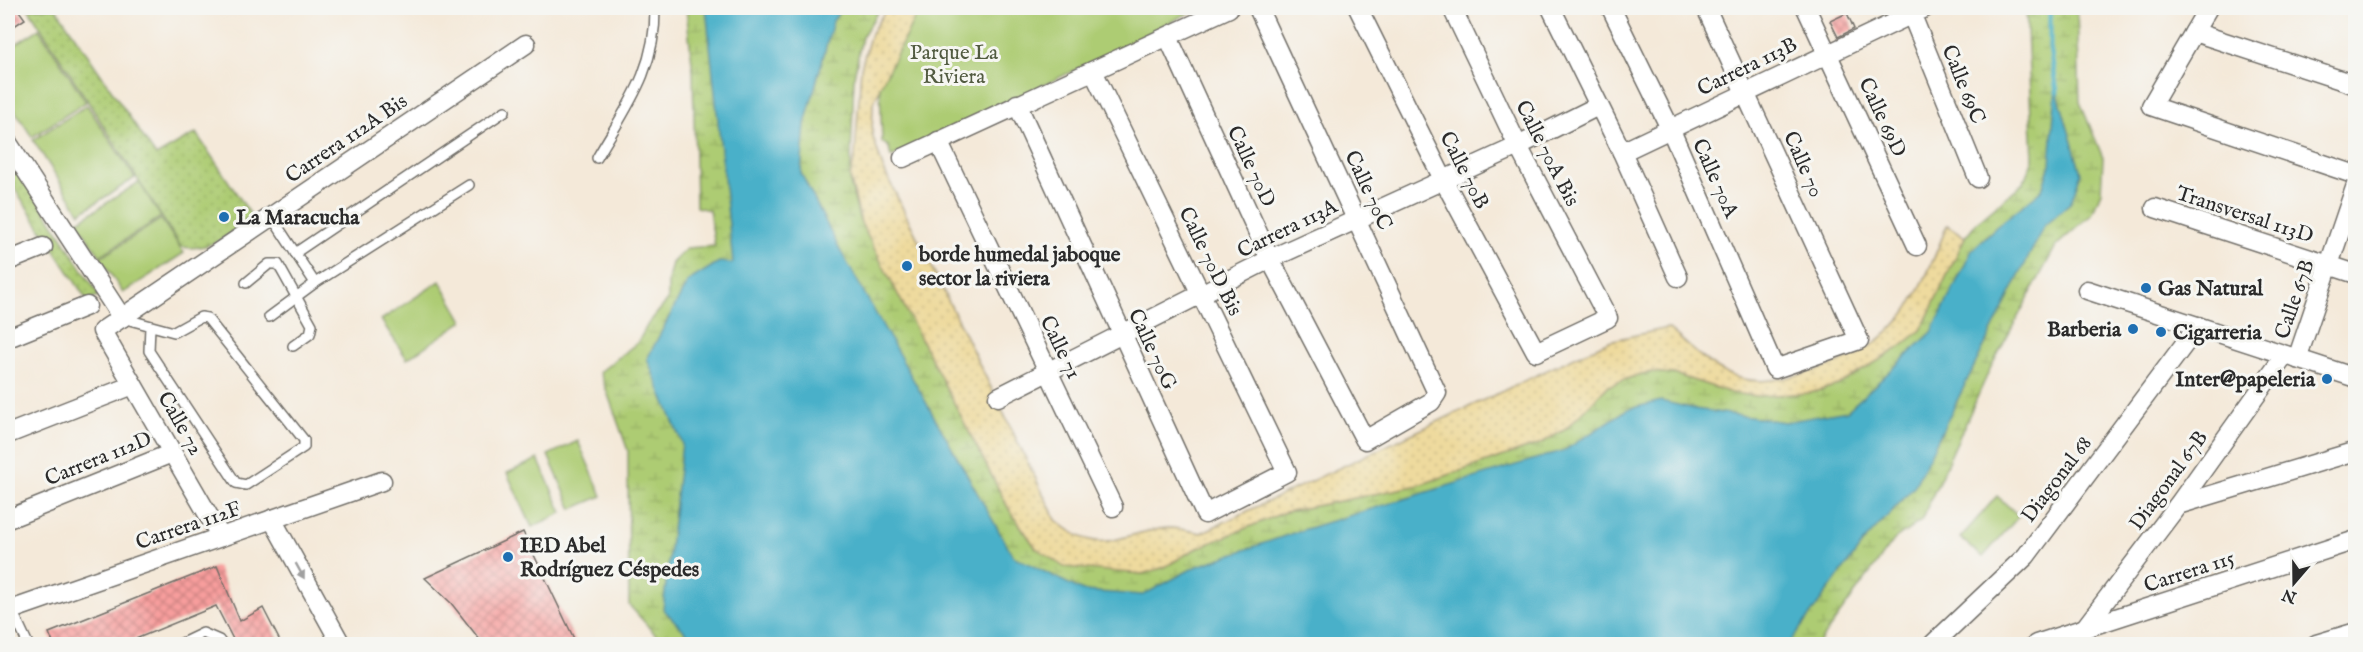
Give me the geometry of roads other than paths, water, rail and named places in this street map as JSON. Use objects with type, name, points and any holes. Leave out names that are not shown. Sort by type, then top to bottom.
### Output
[{"type":"street","points":[[903,158],[1229,8]]},
{"type":"street","name":"Calle 70C","points":[[1258,8],[1437,393],[1431,402],[1365,440]]},
{"type":"street","name":"Calle 70B","points":[[1358,8],[1443,179],[1536,352]]},
{"type":"street","name":"Calle 70A Bis","points":[[1452,8],[1518,146],[1608,318],[1536,352]]},
{"type":"street","points":[[1551,8],[1622,152],[1678,278]]},
{"type":"street","name":"Calle 70A","points":[[1611,8],[1670,129],[1775,369]]},
{"type":"street","name":"Calle 70","points":[[1706,8],[1859,339],[1775,369]]},
{"type":"street","name":"Calle 69D","points":[[1806,8],[1917,246]]},
{"type":"street","points":[[2208,8],[2151,106],[2355,175]]},
{"type":"street","name":"Carrera 113B","points":[[1622,152],[1915,9]]},
{"type":"street","name":"Calle 69C","points":[[1915,9],[1978,178]]},
{"type":"street","points":[[2194,32],[2355,85]]},
{"type":"street","name":"Calle 70D","points":[[1168,38],[1270,259],[1365,440]]},
{"type":"street","name":"Carrera 112A Bis","points":[[102,331],[526,44]]},
{"type":"street","name":"Calle 70D Bis","points":[[1093,70],[1287,472],[1205,514]]},
{"type":"street","name":"Calle 70G","points":[[1017,105],[1205,514]]},
{"type":"street","name":"Carrera 113A","points":[[998,398],[1047,370],[1202,295],[1270,259],[1518,146],[1598,106]]},
{"type":"street","name":"Calle 71","points":[[938,141],[1113,507]]},
{"type":"street","points":[[8,143],[122,318]]},
{"type":"street","name":"Calle 67B","points":[[2291,357],[2329,264],[2355,185]]},
{"type":"street","name":"Transversal 113D","points":[[2155,208],[2355,274]]},
{"type":"street","points":[[8,261],[43,247]]},
{"type":"street","points":[[2087,290],[2355,378]]},
{"type":"street","points":[[8,338],[87,306]]},
{"type":"street","name":"Diagonal 68","points":[[1933,645],[2026,555],[2198,326]]},
{"type":"street","name":"Calle 72","points":[[102,331],[221,537]]},
{"type":"street","name":"Diagonal 67B","points":[[2084,629],[2291,357]]},
{"type":"street","points":[[8,434],[133,385]]},
{"type":"street","points":[[2178,505],[2355,451]]},
{"type":"street","name":"Carrera 112D","points":[[8,519],[172,453]]},
{"type":"street","name":"Carrera 112F","points":[[9,608],[382,481]]},
{"type":"street","points":[[272,519],[341,645]]},
{"type":"street","name":"Carrera 115","points":[[2036,645],[2355,540]]},
{"type":"street","points":[[2316,645],[2355,632]]},
{"type":"lane","points":[[597,158],[647,70],[656,30],[656,8]]},
{"type":"lane","points":[[296,253],[505,111]]},
{"type":"lane","points":[[269,316],[469,185]]},
{"type":"lane","points":[[271,216],[315,284]]},
{"type":"lane","points":[[246,283],[269,264],[278,264],[312,325],[310,334],[293,346]]},
{"type":"lane","points":[[122,318],[174,332],[201,317],[207,318],[304,440],[304,447],[246,485],[236,483],[149,351],[150,326]]},
{"type":"lane","points":[[9,608],[28,645]]},
{"type":"lane","points":[[180,645],[203,633],[219,640],[222,645]]},
{"type":"water","points":[[706,8],[842,8],[833,21],[805,124],[801,173],[840,250],[1013,556],[1083,591],[1143,595],[1195,567],[1299,531],[1565,450],[1628,409],[1661,401],[1695,409],[1785,422],[1847,411],[1932,332],[1972,250],[1997,226],[2042,190],[2050,164],[2056,87],[2081,173],[2071,202],[2044,226],[1914,487],[1863,543],[1789,644],[697,644],[663,609],[682,443],[647,359],[688,281],[719,262],[733,263]]},
{"type":"waterway","points":[[2050,8],[2050,48],[2057,92]]},
{"type":"place","name":"La Maracucha","points":[[224,217]]},
{"type":"place","name":"borde humedal jaboque sector la riviera","points":[[907,266]]},
{"type":"place","name":"Gas Natural","points":[[2146,288]]},
{"type":"place","name":"Barberia","points":[[2133,329]]},
{"type":"place","name":"Cigarreria","points":[[2161,332]]},
{"type":"place","name":"Inter@papeleria","points":[[2327,379]]},
{"type":"place","name":"IED Abel Rodríguez Céspedes","points":[[508,557]]},
{"type":"park label","name":"Parque La Riviera","points":[[954,64]]}]
